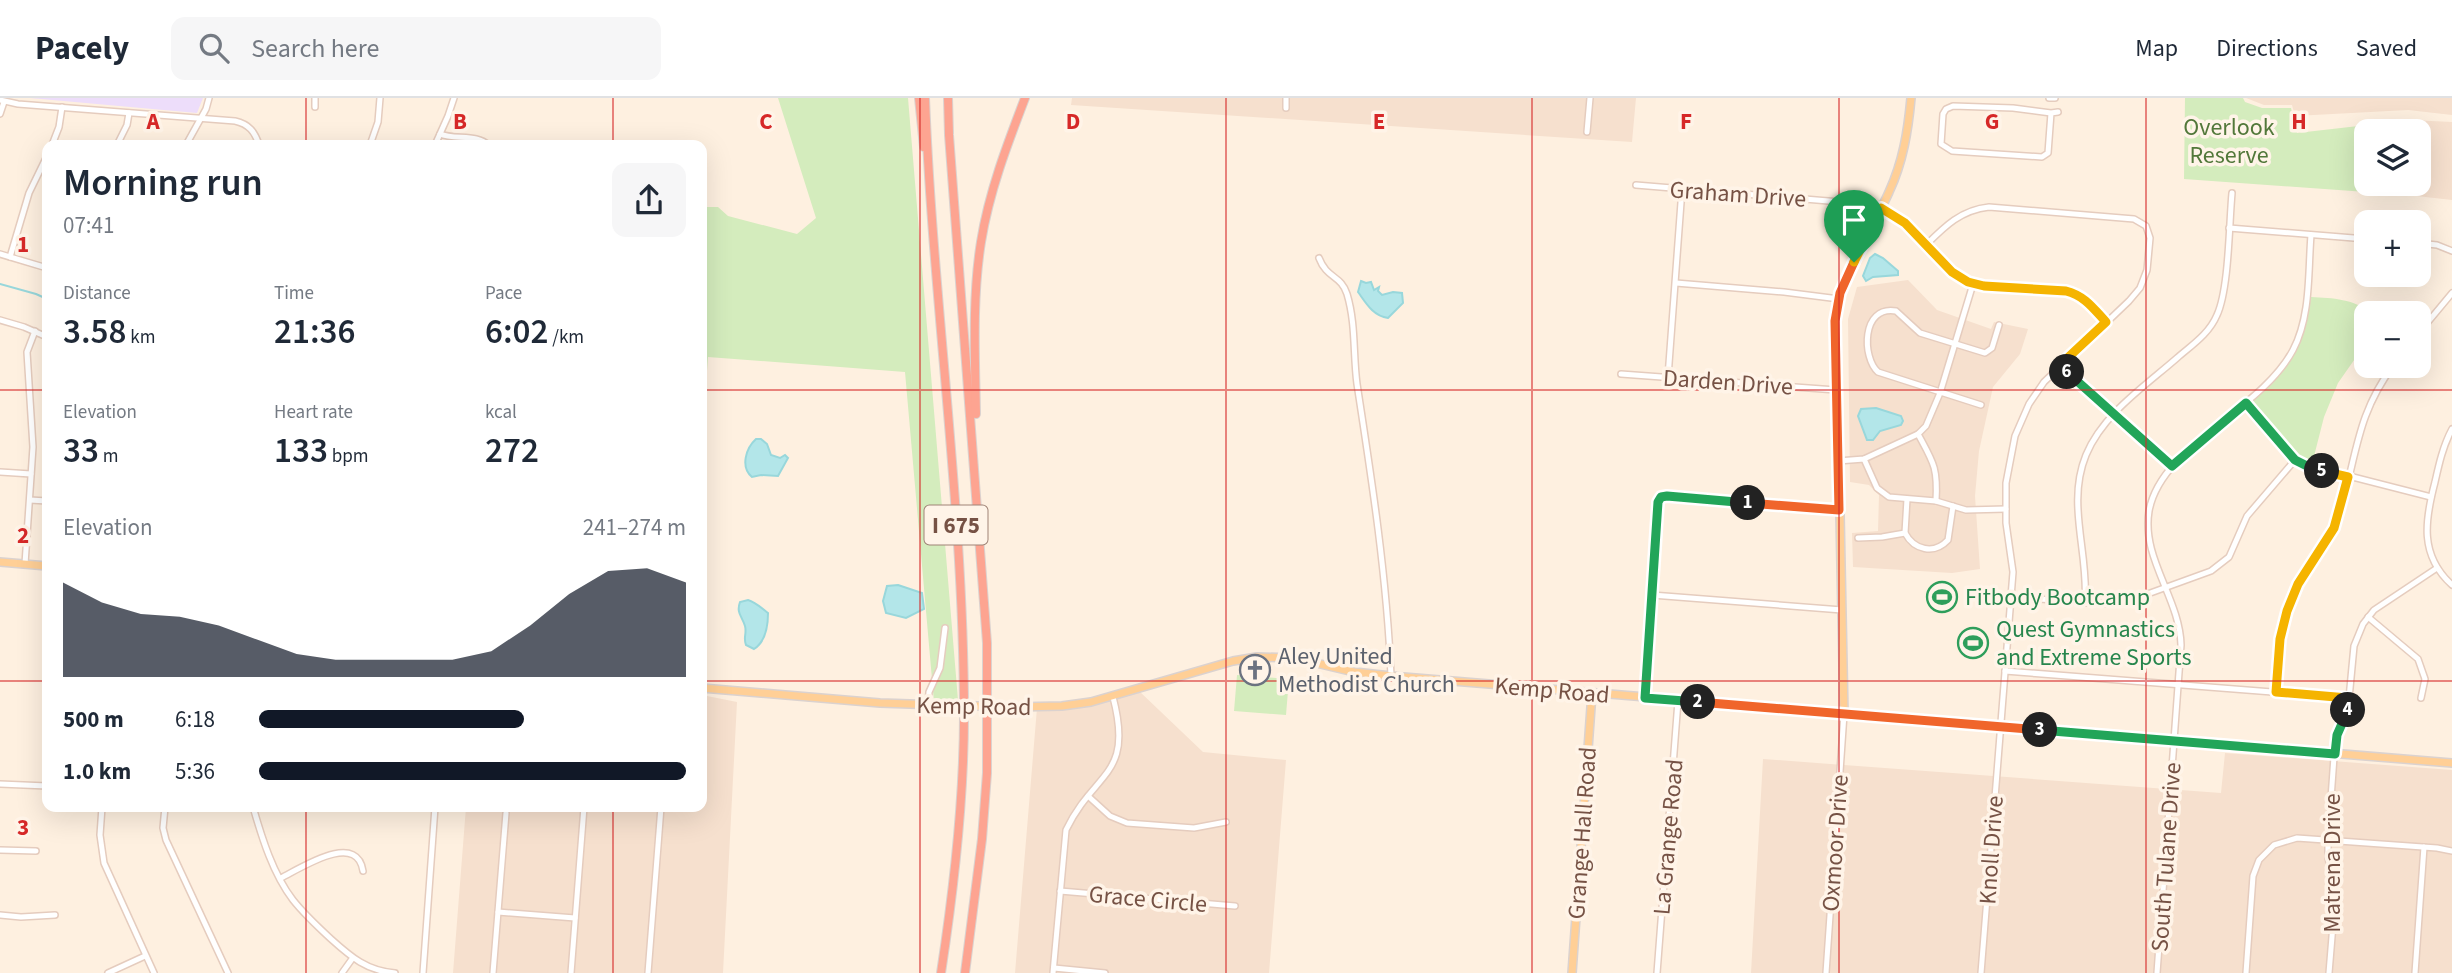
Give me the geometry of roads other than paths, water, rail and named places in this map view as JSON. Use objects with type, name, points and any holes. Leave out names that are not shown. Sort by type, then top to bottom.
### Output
[{"type":"highway","points":[[919,98],[920,125],[931,188]]},
{"type":"highway","name":"I 675","points":[[925,98],[949,408],[962,625],[964,717],[953,897],[941,973]]},
{"type":"highway","name":"I 675","points":[[948,98],[948,135],[987,643],[987,773],[982,839],[965,973]]},
{"type":"highway","points":[[975,473],[975,308],[979,256],[994,188],[1025,98]]},
{"type":"main road","points":[[1844,714],[1835,321],[1839,299],[1852,266],[1902,159],[1911,98]]},
{"type":"main road","points":[[0,562],[42,566]]},
{"type":"main road","name":"Kemp Road","points":[[707,688],[928,705],[1062,706],[1113,697],[1226,663],[1257,657],[1295,658],[1350,671],[1391,676],[2452,763]]},
{"type":"main road","name":"Grange Hall Road","points":[[1572,973],[1592,693]]},
{"type":"street","points":[[189,140],[202,118],[209,98]]},
{"type":"street","points":[[314,107],[315,98]]},
{"type":"street","points":[[372,140],[378,122],[380,98]]},
{"type":"street","points":[[437,140],[454,98]]},
{"type":"street","points":[[1286,98],[1286,108]]},
{"type":"street","points":[[1587,132],[1590,98]]},
{"type":"street","points":[[2049,98],[2055,98]]},
{"type":"street","points":[[0,114],[2,101],[235,121],[247,124],[258,140]]},
{"type":"street","points":[[1953,106],[2013,108],[2055,113],[2048,153],[2042,157],[1952,151],[1941,144],[1943,114],[1953,106]]},
{"type":"street","points":[[54,140],[62,107]]},
{"type":"street","points":[[120,140],[129,113]]},
{"type":"street","points":[[440,134],[468,140]]},
{"type":"street","points":[[10,257],[32,184],[42,165]]},
{"type":"street","name":"Graham Drive","points":[[1636,185],[1864,204],[1881,208]]},
{"type":"street","points":[[1668,377],[1682,190]]},
{"type":"street","points":[[2085,603],[2085,569],[2077,523],[2080,479],[2090,447],[2114,414],[2200,339],[2213,323],[2223,297],[2232,193]]},
{"type":"street","points":[[1881,208],[1905,223],[1952,272],[1973,284],[2070,292],[2087,301],[2106,322]]},
{"type":"street","name":"Knoll Drive","points":[[1926,245],[1955,218],[1980,208],[2131,218],[2143,223],[2150,238],[2145,277],[2133,296],[2060,365],[2035,394],[2015,436],[2008,466],[2007,529],[2013,562],[1981,973]]},
{"type":"street","points":[[2229,228],[2354,238]]},
{"type":"street","name":"South Tulane Drive","points":[[2157,973],[2181,638],[2177,618],[2152,549],[2148,525],[2150,509],[2155,492],[2172,466],[2246,403],[2282,366],[2300,333],[2305,309],[2311,234]]},
{"type":"street","points":[[2431,244],[2452,251]]},
{"type":"street","points":[[0,254],[42,267]]},
{"type":"street","points":[[1319,258],[1326,273],[1343,286],[1353,319],[1355,370],[1381,548],[1391,676]]},
{"type":"street","points":[[1676,283],[1812,294],[1839,299]]},
{"type":"street","points":[[1838,461],[1864,458],[1918,434],[1928,421],[1940,393],[1973,284]]},
{"type":"street","points":[[2431,318],[2452,293]]},
{"type":"street","points":[[1981,405],[1875,370],[1869,358],[1869,328],[1877,313],[1891,310],[1900,313],[1920,333],[1988,353],[2000,326]]},
{"type":"street","points":[[0,320],[42,334]]},
{"type":"street","points":[[25,564],[33,428],[27,361],[29,344],[35,331]]},
{"type":"street","points":[[2060,365],[2172,466]]},
{"type":"street","name":"Darden Drive","points":[[1621,374],[1836,390]]},
{"type":"street","points":[[2276,692],[2280,639],[2287,611],[2298,584],[2334,528],[2368,407],[2386,378]]},
{"type":"street","points":[[2246,403],[2295,460],[2311,468],[2431,496]]},
{"type":"street","points":[[2452,429],[2442,453],[2431,496],[2426,537],[2437,568],[2452,585]]},
{"type":"street","points":[[1918,434],[1934,465],[1936,501]]},
{"type":"street","points":[[1864,458],[1877,488],[1889,496],[1936,501],[1966,510],[2006,509]]},
{"type":"street","points":[[2011,597],[2121,603],[2215,569],[2227,559],[2247,516],[2295,460]]},
{"type":"street","points":[[0,472],[31,474]]},
{"type":"street","points":[[1645,698],[1658,502],[1661,497],[1839,510]]},
{"type":"street","points":[[1908,499],[1905,533],[1910,541],[1920,548],[1932,549],[1948,540],[1953,506]]},
{"type":"street","points":[[30,500],[42,501]]},
{"type":"street","points":[[1858,538],[1905,533]]},
{"type":"street","points":[[2421,698],[2425,679],[2418,659],[2368,617],[2381,604],[2437,568]]},
{"type":"street","points":[[1652,595],[1842,610]]},
{"type":"street","name":"Matrena Drive","points":[[2329,973],[2336,888],[2328,858],[2335,743],[2346,715],[2354,646],[2368,617]]},
{"type":"street","points":[[928,705],[929,692],[940,668],[945,628]]},
{"type":"street","points":[[2005,671],[2348,698]]},
{"type":"street","points":[[1105,973],[1054,971],[1066,830],[1074,814],[1112,768],[1117,755],[1120,731],[1113,697]]},
{"type":"street","name":"La Grange Road","points":[[1657,973],[1678,701]]},
{"type":"street","name":"Oxmoor Drive","points":[[1826,973],[1844,714]]},
{"type":"street","points":[[0,784],[42,786]]},
{"type":"street","points":[[1088,796],[1110,816],[1126,823],[1194,828],[1226,822]]},
{"type":"street","points":[[102,812],[100,835],[104,863],[153,973]]},
{"type":"street","points":[[164,812],[166,840],[228,973]]},
{"type":"street","points":[[255,812],[264,842],[296,905],[352,959],[370,968],[395,973]]},
{"type":"street","points":[[423,973],[435,812]]},
{"type":"street","points":[[571,973],[583,812]]},
{"type":"street","points":[[648,973],[661,812]]},
{"type":"street","points":[[493,973],[506,813]]},
{"type":"street","points":[[2246,973],[2256,865],[2274,845],[2297,838],[2452,851]]},
{"type":"street","points":[[2415,973],[2424,847]]},
{"type":"street","points":[[0,850],[36,850]]},
{"type":"street","points":[[281,878],[327,856],[342,852],[359,858],[363,871]]},
{"type":"street","name":"Grace Circle","points":[[1060,891],[1235,906]]},
{"type":"street","points":[[498,912],[575,918]]},
{"type":"street","points":[[0,915],[55,915]]},
{"type":"street","points":[[108,973],[145,956]]},
{"type":"street","points":[[342,973],[352,959]]},
{"type":"water","points":[[1875,254],[1898,271],[1898,275],[1873,277],[1866,281],[1863,276],[1870,258]]},
{"type":"water","points":[[1361,281],[1371,282],[1374,290],[1379,287],[1378,291],[1382,295],[1402,293],[1403,303],[1388,318],[1378,315],[1358,292]]},
{"type":"water","points":[[1876,408],[1901,416],[1903,421],[1901,425],[1880,431],[1873,440],[1867,440],[1858,416],[1861,409]]},
{"type":"water","points":[[756,439],[767,444],[771,455],[780,458],[785,455],[788,458],[778,476],[752,477],[748,473],[746,458],[749,447]]},
{"type":"water","points":[[898,585],[922,593],[924,609],[906,618],[886,613],[883,601],[887,586]]},
{"type":"water","points":[[748,600],[768,613],[765,633],[754,649],[746,645],[746,631],[739,609],[740,602]]},
{"type":"waterway","points":[[0,284],[42,297]]},
{"type":"place","name":"Fitbody Bootcamp","points":[[1942,597]]},
{"type":"place","name":"Quest Gymnastics and Extreme Sports","points":[[1973,643]]},
{"type":"place","name":"Aley United Methodist Church","points":[[1255,670]]},
{"type":"park label","name":"Overlook Reserve","points":[[2229,141]]}]
